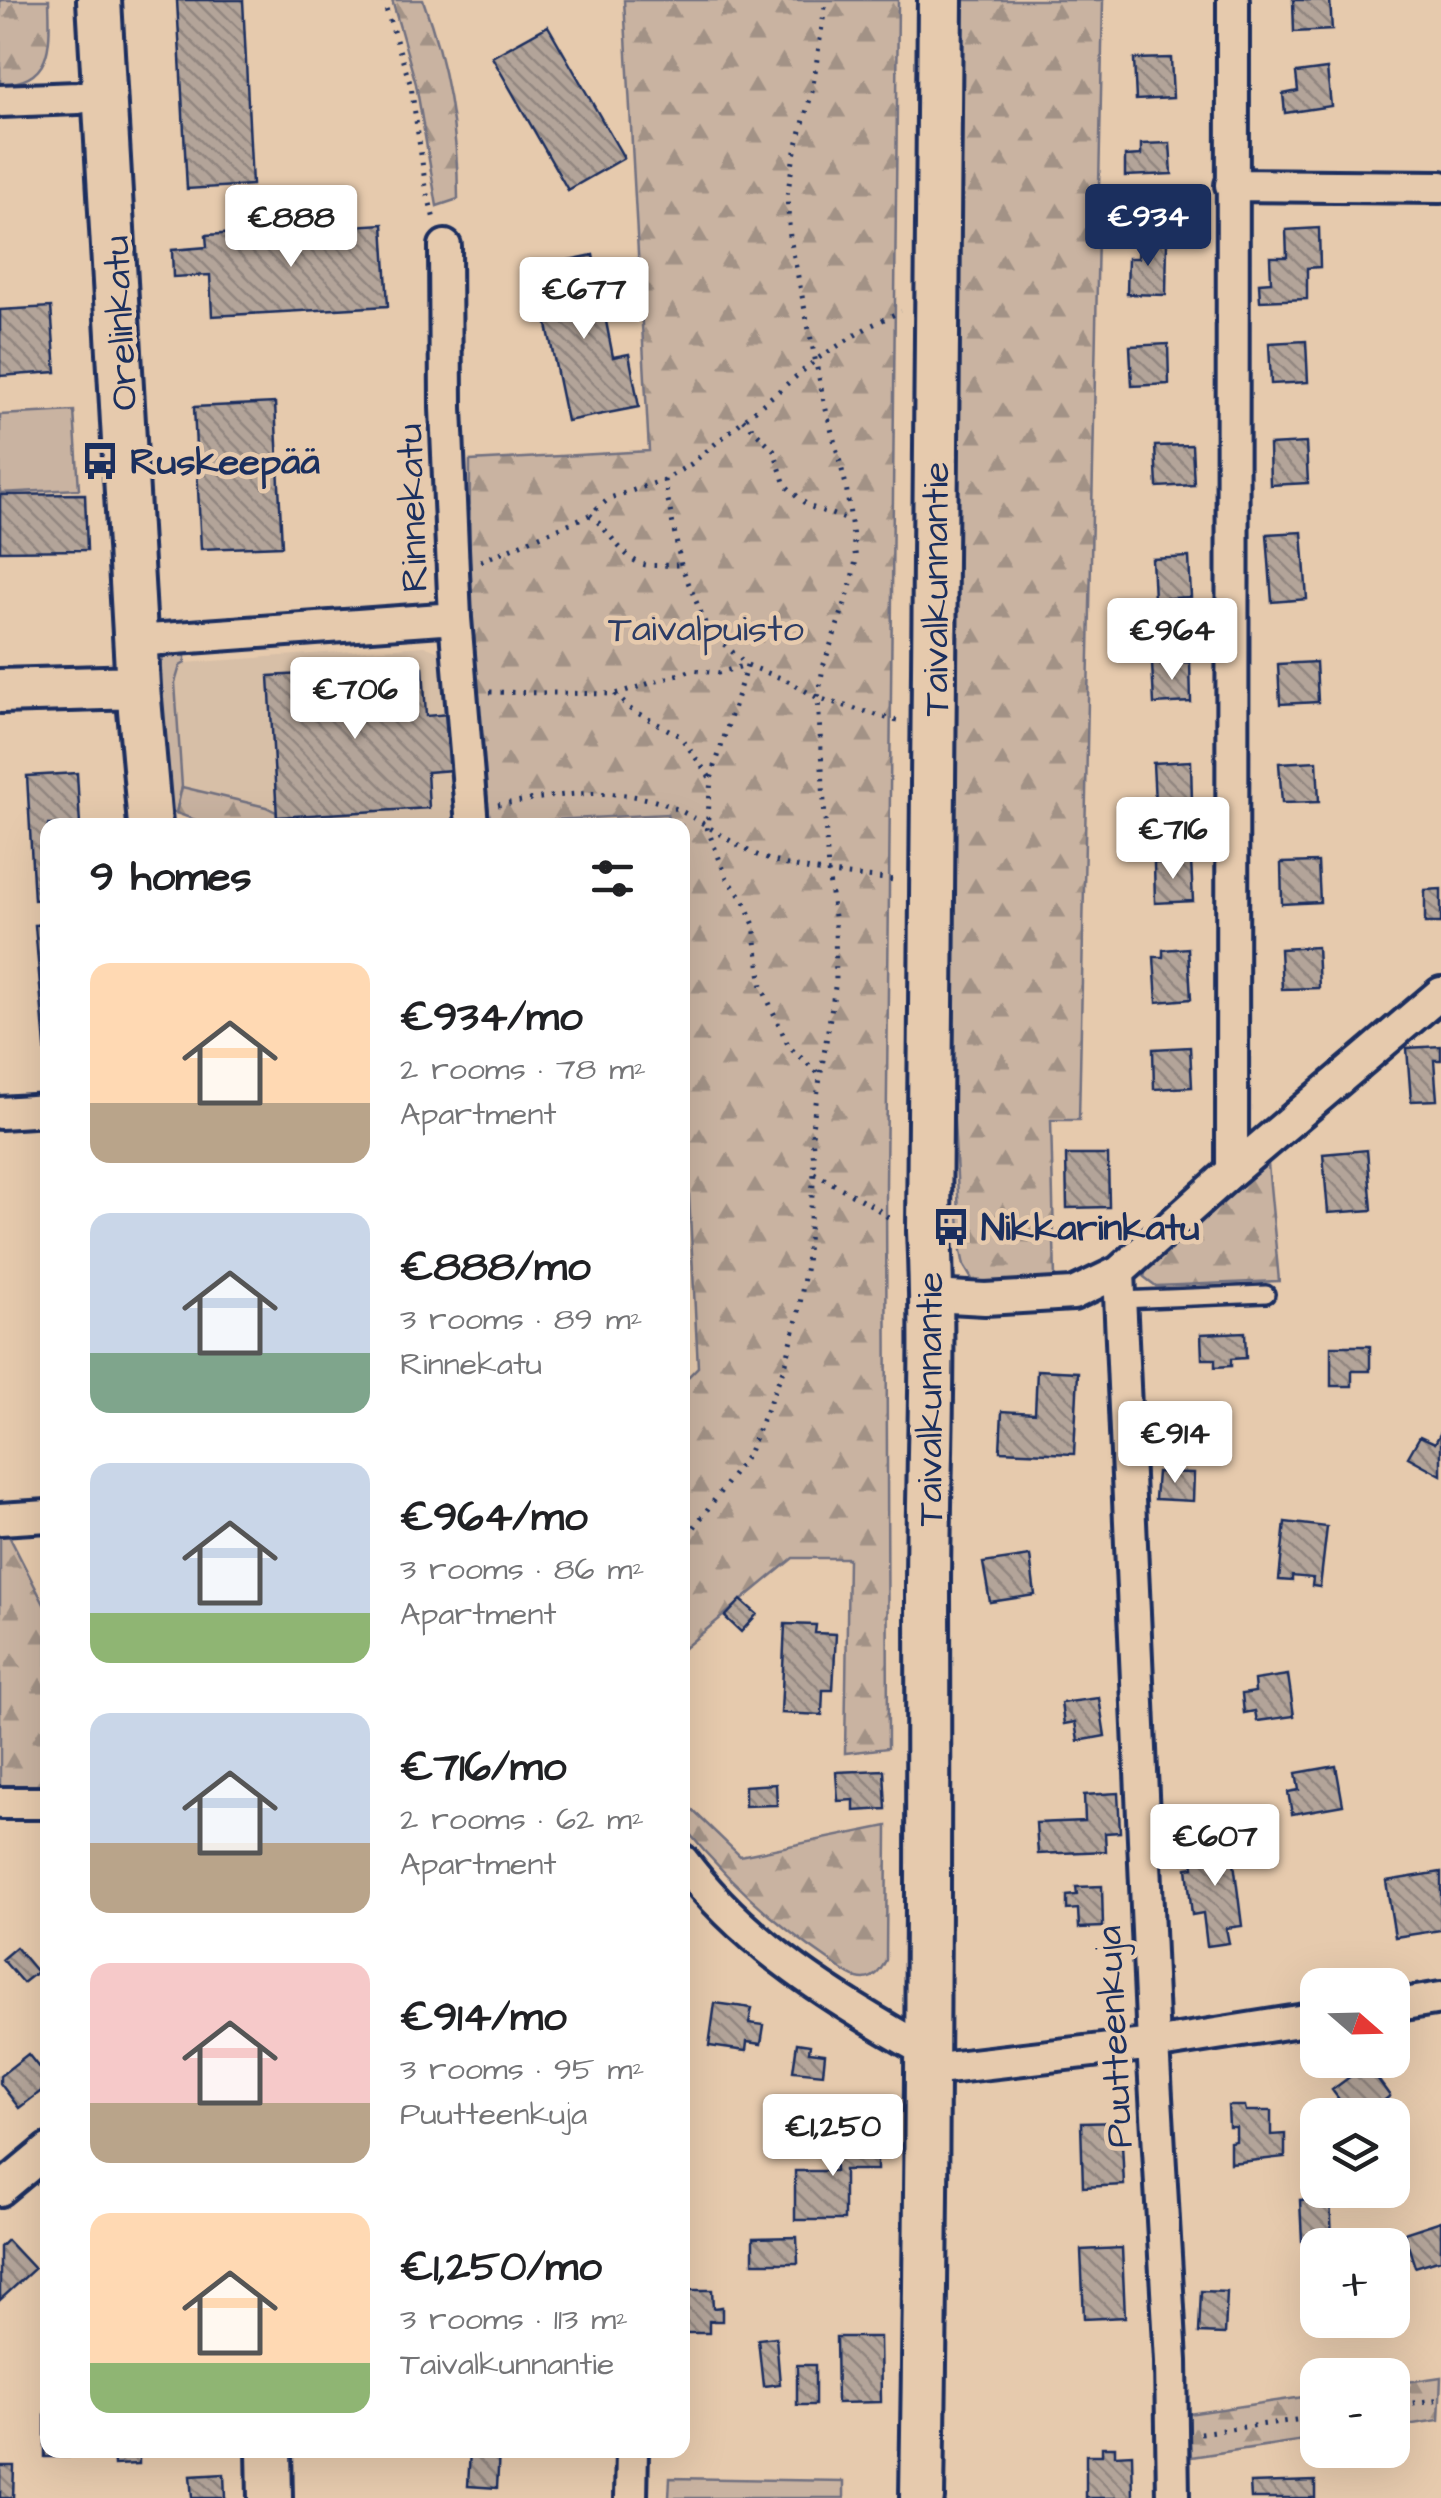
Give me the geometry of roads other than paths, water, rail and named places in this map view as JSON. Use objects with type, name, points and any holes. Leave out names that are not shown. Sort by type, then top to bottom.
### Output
[{"type":"main road","name":"Orelinkatu","points":[[99,0],[135,641],[149,818]]},
{"type":"main road","name":"Taivalkunnantie","points":[[922,2498],[929,2061],[929,1231],[940,0]]},
{"type":"main road","points":[[0,692],[138,687]]},
{"type":"main road","points":[[270,2458],[270,2498]]},
{"type":"street","points":[[1232,0],[1232,1171]]},
{"type":"street","points":[[0,101],[105,93]]},
{"type":"street","points":[[1230,186],[1441,187]]},
{"type":"street","name":"Rinnekatu","points":[[445,246],[446,408],[455,618],[471,817]]},
{"type":"street","points":[[135,641],[455,618]]},
{"type":"street","points":[[932,1296],[985,1299],[1072,1294],[1120,1286],[1232,1171],[1441,992]]},
{"type":"street","points":[[0,1113],[40,1110]]},
{"type":"street","name":"Puutteenkuja","points":[[1120,1286],[1171,2361],[1173,2498]]},
{"type":"street","points":[[0,1518],[40,1516]]},
{"type":"street","points":[[0,1802],[40,1803]]},
{"type":"street","points":[[690,1871],[703,1889],[785,1964],[929,2061],[1153,2044],[1300,2021]]},
{"type":"street","points":[[1410,2003],[1441,1998]]},
{"type":"street","points":[[0,2190],[40,2157]]},
{"type":"street","points":[[631,2498],[632,2458]]},
{"type":"lane","points":[[1120,1286],[1266,1294]]},
{"type":"place","name":"Ruskeepää","points":[[100,461]]},
{"type":"place","name":"Nikkarinkatu","points":[[951,1227]]},
{"type":"park label","name":"Taivalpuisto","points":[[706,628]]}]
